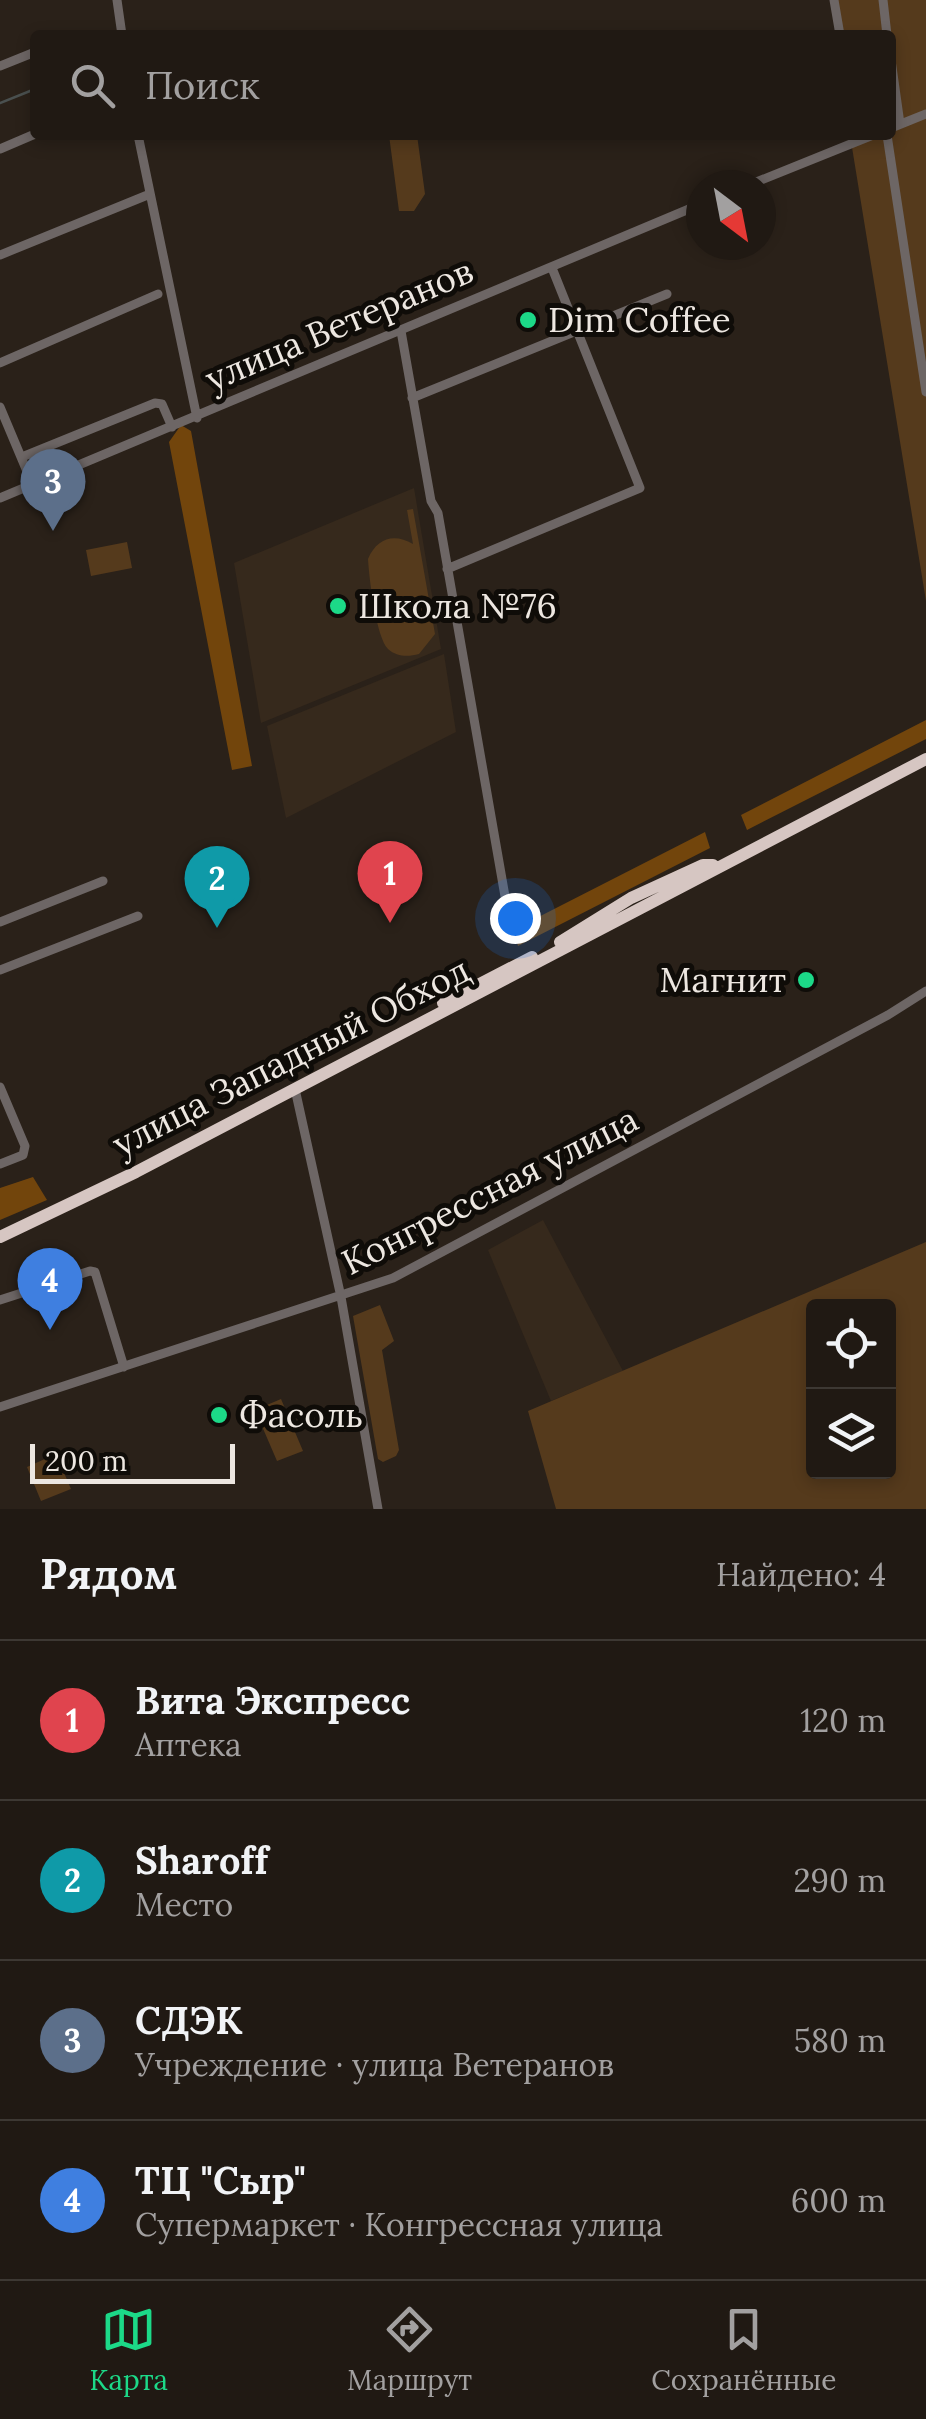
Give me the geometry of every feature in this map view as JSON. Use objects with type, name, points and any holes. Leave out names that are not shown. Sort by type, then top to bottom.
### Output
[{"type":"highway","name":"улица Западный Обход","points":[[3,1234],[295,1089],[926,756]]},
{"type":"highway","name":"улица Западный Обход","points":[[3,1234],[560,942],[926,756]]},
{"type":"street","points":[[117,0],[121,30]]},
{"type":"street","points":[[834,0],[839,30]]},
{"type":"street","points":[[882,0],[887,30]]},
{"type":"street","points":[[0,66],[30,54]]},
{"type":"street","points":[[896,126],[926,114]]},
{"type":"street","points":[[0,149],[30,136]]},
{"type":"street","points":[[139,140],[197,417]]},
{"type":"street","points":[[776,174],[854,140]]},
{"type":"street","points":[[776,175],[862,140]]},
{"type":"street","points":[[888,140],[926,392]]},
{"type":"street","points":[[0,255],[150,194]]},
{"type":"street","name":"улица Ветеранов","points":[[0,500],[686,212]]},
{"type":"street","name":"улица Ветеранов","points":[[197,417],[686,212]]},
{"type":"street","points":[[447,569],[640,488],[552,268]]},
{"type":"street","points":[[0,363],[158,294]]},
{"type":"street","points":[[412,398],[667,294]]},
{"type":"street","points":[[400,331],[431,501],[438,513],[506,902]]},
{"type":"street","points":[[22,458],[155,403],[162,404],[172,427]]},
{"type":"street","points":[[0,407],[33,486]]},
{"type":"street","points":[[0,922],[102,881]]},
{"type":"street","points":[[0,970],[138,916]]},
{"type":"street","name":"Конгрессная улица","points":[[0,1407],[341,1297],[421,1265],[926,991]]},
{"type":"street","points":[[0,1086],[24,1146],[22,1155],[0,1164]]},
{"type":"street","points":[[295,1089],[341,1297],[378,1509]]},
{"type":"street","points":[[0,1300],[95,1272],[124,1367]]},
{"type":"shaded area","points":[[833,0],[926,0],[926,601],[851,140],[896,140],[896,30],[837,30]]},
{"type":"shaded area","points":[[390,140],[418,140],[425,194],[414,211],[399,211]]},
{"type":"shaded area","points":[[181,425],[191,431],[252,766],[232,770],[169,442]]},
{"type":"shaded area","name":"Школа №76","points":[[414,488],[441,649],[261,723],[234,563]]},
{"type":"shaded area","points":[[413,509],[435,634],[419,654],[403,656],[388,649],[380,632],[368,559],[376,546],[387,539],[413,544],[407,510]]},
{"type":"shaded area","points":[[127,542],[132,568],[91,576],[86,550]]},
{"type":"shaded area","points":[[444,654],[456,732],[286,818],[267,726]]},
{"type":"shaded area","points":[[926,720],[926,739],[747,830],[741,815]]},
{"type":"shaded area","points":[[705,832],[710,848],[518,946],[513,930]]},
{"type":"shaded area","points":[[33,1177],[47,1200],[0,1220],[0,1188]]},
{"type":"shaded area","points":[[543,1220],[623,1371],[551,1401],[488,1250]]},
{"type":"shaded area","points":[[926,1242],[926,1509],[556,1509],[528,1411]]},
{"type":"shaded area","points":[[380,1305],[394,1341],[382,1350],[399,1450],[383,1462],[378,1459],[353,1316]]},
{"type":"shaded area","points":[[281,1399],[303,1451],[277,1461],[255,1410]]},
{"type":"shaded area","points":[[56,1454],[71,1489],[41,1501],[27,1467]]},
{"type":"waterway","points":[[0,103],[30,91]]},
{"type":"place","name":"Dim Coffee","points":[[528,320]]},
{"type":"place","name":"СДЭК","points":[[53,531]]},
{"type":"place","name":"Школа №76","points":[[338,606]]},
{"type":"place","name":"Вита Экспресс","points":[[390,923]]},
{"type":"place","name":"Sharoff","points":[[217,928]]},
{"type":"place","name":"Магнит","points":[[806,980]]},
{"type":"place","name":"ТЦ \"Сыр\"","points":[[50,1330]]},
{"type":"place","name":"Фасоль","points":[[219,1415]]}]
